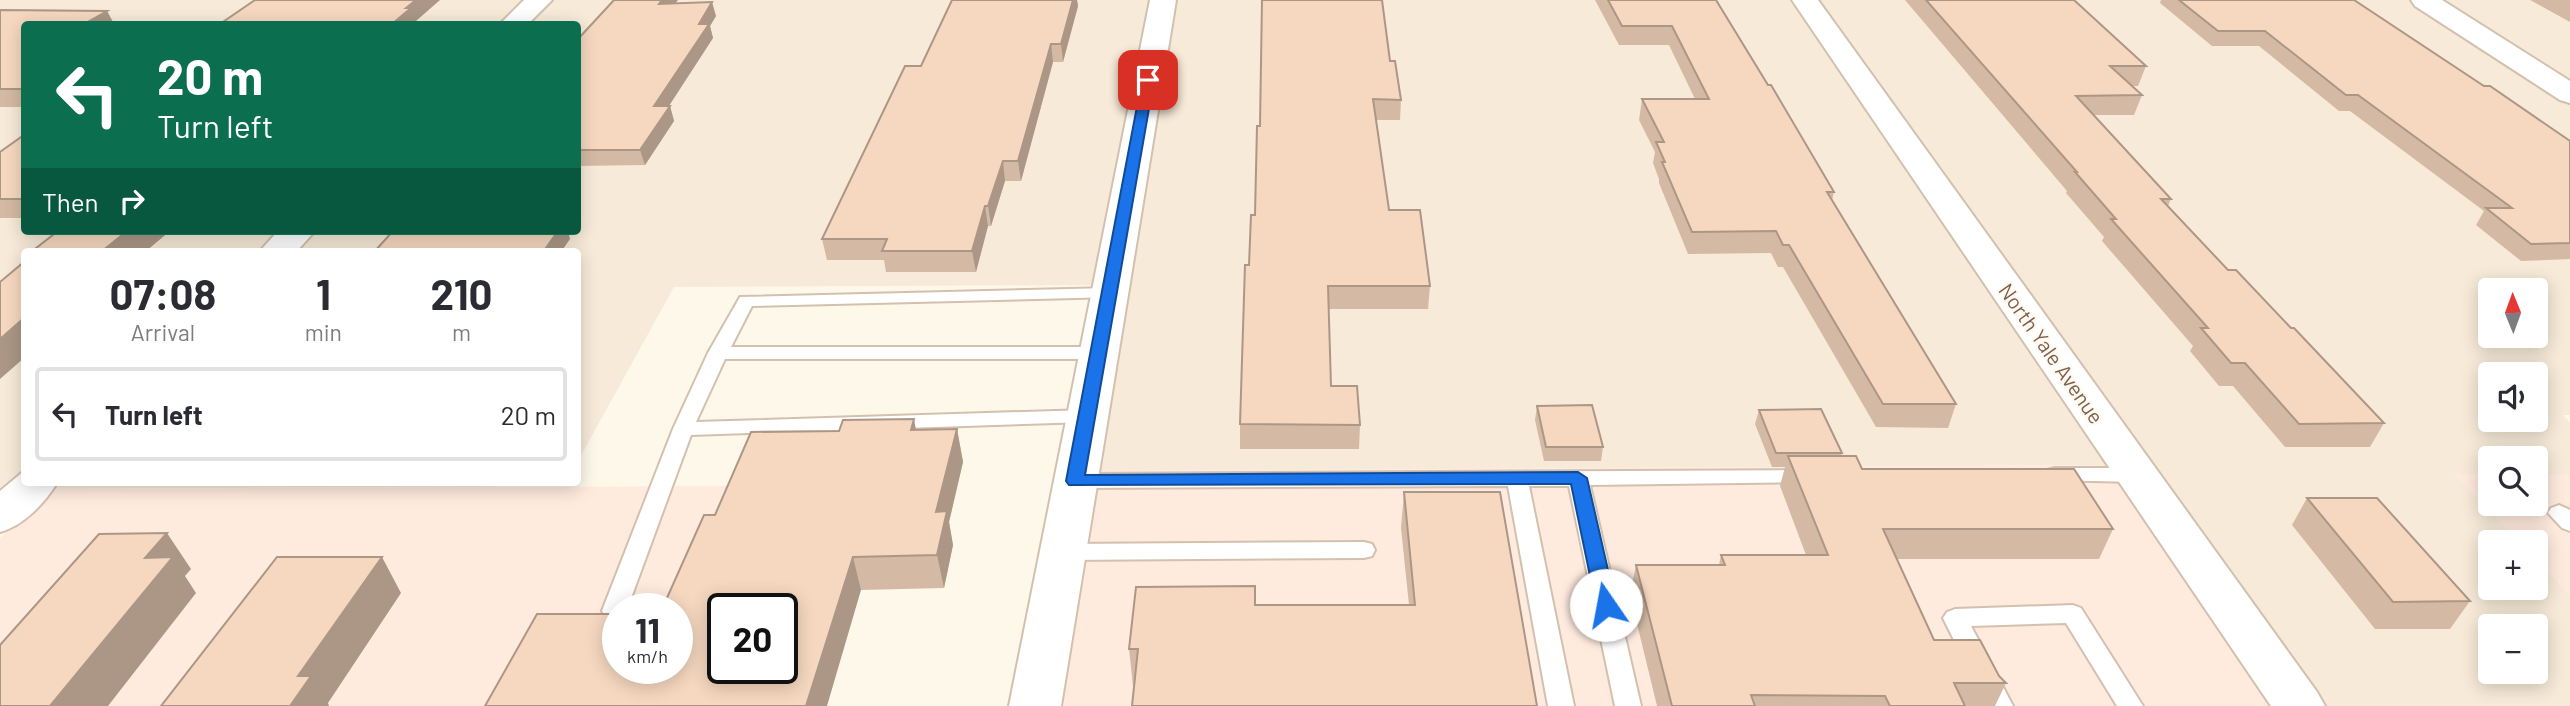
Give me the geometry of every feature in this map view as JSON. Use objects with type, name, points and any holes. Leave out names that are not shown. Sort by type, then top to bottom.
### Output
[{"type":"street","points":[[516,21],[539,0]]},
{"type":"street","points":[[1035,706],[1163,0]]},
{"type":"street","name":"North Yale Avenue","points":[[1805,0],[2299,706]]},
{"type":"street","points":[[2424,0],[2570,94]]},
{"type":"street","points":[[280,248],[294,235]]},
{"type":"street","points":[[0,517],[32,486]]},
{"type":"lane","points":[[621,593],[683,429],[718,353],[747,301],[1110,293]]},
{"type":"lane","points":[[718,353],[1099,353]]},
{"type":"lane","points":[[683,429],[1087,416]]},
{"type":"lane","points":[[2040,476],[2137,475]]},
{"type":"lane","points":[[1075,481],[1830,477]]},
{"type":"lane","points":[[1578,478],[1628,706]]},
{"type":"lane","points":[[1517,479],[1561,706]]},
{"type":"lane","points":[[1063,552],[1364,550]]},
{"type":"lane","points":[[2000,706],[1955,618],[2073,614],[2130,706]]},
{"type":"shaded area","points":[[0,0],[2570,0],[2570,415],[2563,415],[2570,422],[2570,474],[2548,474],[2548,446],[2478,446],[2478,474],[2455,475],[2478,499],[2478,516],[2495,516],[2508,530],[2478,530],[2478,600],[2548,600],[2548,572],[2570,595],[2570,706],[2279,706],[2115,465],[1091,471],[1096,285],[674,287],[581,456],[581,248],[21,248],[21,486],[564,486],[47,489],[0,495]]},
{"type":"shaded area","points":[[2115,465],[2279,706],[1060,706],[1091,471]]},
{"type":"shaded area","points":[[2454,474],[2478,474],[2478,499]]},
{"type":"shaded area","points":[[2548,474],[2570,474],[2570,595],[2548,572],[2548,530],[2508,530],[2495,516],[2548,516]]},
{"type":"shaded area","points":[[733,486],[684,593],[602,593],[602,684],[625,684],[634,706],[0,706],[0,538],[47,489]]},
{"type":"building","points":[[255,0],[416,0],[396,21],[224,21]]},
{"type":"building","points":[[614,0],[662,0],[659,4],[712,2],[699,24],[709,24],[654,106],[670,106],[640,150],[581,150],[581,36]]},
{"type":"building","points":[[952,0],[1073,0],[1061,44],[1051,44],[1018,161],[1003,161],[988,206],[985,206],[972,251],[882,251],[887,239],[822,239],[905,66],[921,66]]},
{"type":"building","points":[[1262,0],[1382,0],[1390,61],[1395,61],[1401,100],[1373,99],[1389,210],[1420,210],[1430,286],[1328,286],[1331,386],[1357,386],[1360,425],[1240,424],[1245,265],[1249,265],[1251,215],[1255,215],[1257,126],[1260,126]]},
{"type":"building","points":[[1608,0],[1716,0],[1768,85],[1771,85],[1834,192],[1827,192],[1956,404],[1883,404],[1789,245],[1783,245],[1776,231],[1692,232],[1656,142],[1664,142],[1642,99],[1709,99],[1672,26],[1622,26]]},
{"type":"building","points":[[1926,0],[2074,0],[2146,66],[2110,66],[2142,95],[2076,96],[2171,199],[2161,199],[2228,270],[2236,270],[2291,328],[2294,328],[2384,423],[2299,424],[2245,363],[2231,363],[2201,328],[2208,328],[2111,219],[2116,219],[2077,172]]},
{"type":"building","points":[[2179,0],[2354,0],[2484,86],[2490,86],[2570,141],[2570,243],[2531,244],[2486,208],[2512,208],[2358,95],[2346,95],[2265,31],[2218,31]]},
{"type":"building","points":[[0,10],[107,11],[89,21],[21,21],[21,89],[0,89]]},
{"type":"building","points":[[21,137],[21,199],[0,199],[0,152]]},
{"type":"building","points":[[53,235],[122,235],[106,248],[36,248]]},
{"type":"building","points":[[389,235],[555,235],[546,248],[378,248]]},
{"type":"building","points":[[21,264],[21,321],[0,339],[0,282]]},
{"type":"building","points":[[1592,405],[1603,447],[1546,447],[1537,406]]},
{"type":"building","points":[[1821,409],[1842,453],[1776,453],[1759,410]]},
{"type":"building","points":[[914,419],[911,430],[957,429],[936,512],[947,511],[937,555],[853,557],[806,706],[485,706],[537,614],[602,614],[602,684],[693,684],[693,593],[669,593],[704,515],[715,515],[751,432],[839,431],[843,420]]},
{"type":"building","points":[[1788,456],[1856,456],[1862,469],[2074,469],[2113,529],[1883,529],[1934,640],[1980,640],[1999,676],[2006,683],[1954,683],[1965,706],[1890,706],[1885,696],[1751,695],[1755,706],[1672,706],[1636,565],[1725,565],[1721,555],[1828,555]]},
{"type":"building","points":[[1404,492],[1500,492],[1537,706],[1132,706],[1138,649],[1129,649],[1136,587],[1255,586],[1255,605],[1415,605]]},
{"type":"building","points":[[2307,498],[2377,498],[2470,601],[2393,602]]},
{"type":"building","points":[[167,533],[145,558],[173,557],[50,706],[0,706],[0,645],[99,534]]},
{"type":"building","points":[[277,557],[382,557],[298,676],[311,676],[290,706],[161,706]]},
{"type":"route","points":[[1148,80],[1075,481],[1578,478],[1606,605]]}]
